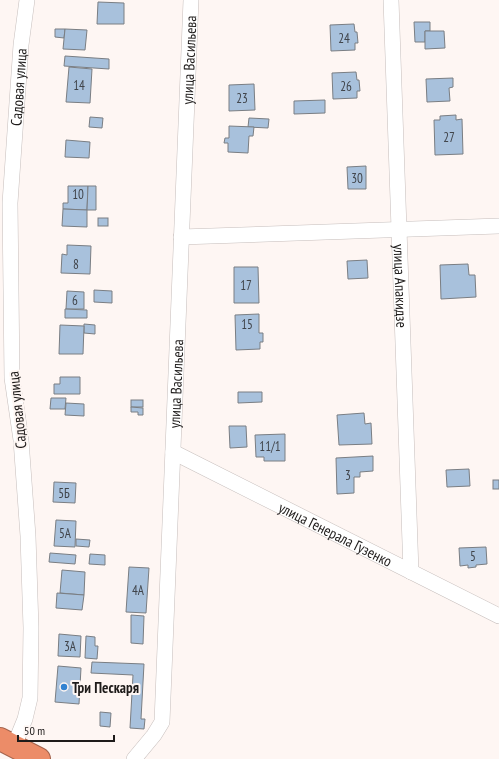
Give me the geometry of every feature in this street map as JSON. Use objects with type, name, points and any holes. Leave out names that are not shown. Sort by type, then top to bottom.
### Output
[{"type":"highway","points":[[7,743],[39,759]]},
{"type":"street","name":"Садовая улица","points":[[7,743],[25,719],[30,698],[31,628],[28,536],[21,440],[12,378],[10,203],[21,46],[27,0]]},
{"type":"street","name":"улица Васильева","points":[[134,759],[154,735],[162,722],[191,0]]},
{"type":"street","name":"улица Апакидзе","points":[[391,0],[411,572]]},
{"type":"street","points":[[181,238],[499,226]]},
{"type":"street","name":"улица Генерала Гузенко","points":[[173,452],[499,616]]},
{"type":"building","points":[[98,2],[124,3],[124,24],[97,24]]},
{"type":"building","points":[[414,22],[430,22],[430,31],[425,31],[425,42],[415,42]]},
{"type":"building","points":[[354,24],[355,32],[357,32],[358,43],[355,43],[355,50],[331,51],[330,25]]},
{"type":"building","points":[[55,29],[65,29],[64,38],[55,37]]},
{"type":"building","points":[[65,29],[87,30],[85,50],[63,49]]},
{"type":"building","points":[[425,31],[444,31],[445,48],[425,49]]},
{"type":"building","points":[[65,56],[109,59],[109,69],[64,66]]},
{"type":"building","points":[[69,67],[92,69],[90,103],[66,102]]},
{"type":"building","points":[[356,72],[357,80],[359,80],[360,91],[357,91],[357,98],[333,99],[332,73]]},
{"type":"building","points":[[453,78],[453,87],[449,88],[450,101],[427,102],[426,79]]},
{"type":"building","points":[[254,84],[255,110],[229,111],[229,85]]},
{"type":"building","points":[[325,100],[325,113],[294,114],[294,101]]},
{"type":"building","points":[[456,115],[456,120],[462,119],[463,154],[435,155],[434,120],[440,120],[440,116]]},
{"type":"building","points":[[90,117],[103,118],[102,128],[89,127]]},
{"type":"building","points":[[249,118],[269,119],[268,128],[248,127]]},
{"type":"building","points":[[229,126],[254,127],[253,136],[249,136],[248,153],[228,152],[228,143],[224,143],[225,138],[229,138]]},
{"type":"building","points":[[66,140],[90,142],[89,158],[65,157]]},
{"type":"building","points":[[366,166],[366,189],[348,189],[347,167]]},
{"type":"building","points":[[68,186],[88,186],[87,210],[63,209],[63,203],[68,203]]},
{"type":"building","points":[[88,186],[96,186],[96,210],[87,210]]},
{"type":"building","points":[[63,209],[87,210],[87,227],[62,226]]},
{"type":"building","points":[[98,218],[108,218],[108,226],[98,226]]},
{"type":"building","points":[[67,245],[91,246],[90,274],[61,273],[62,254],[67,255]]},
{"type":"building","points":[[367,260],[368,278],[348,279],[347,261]]},
{"type":"building","points":[[468,264],[469,275],[475,275],[476,297],[441,299],[440,265]]},
{"type":"building","points":[[234,267],[258,267],[259,303],[234,303]]},
{"type":"building","points":[[94,290],[112,291],[112,303],[94,302]]},
{"type":"building","points":[[67,291],[84,292],[84,309],[66,309]]},
{"type":"building","points":[[65,309],[87,310],[87,318],[65,318]]},
{"type":"building","points":[[259,314],[259,333],[263,333],[263,342],[260,342],[260,349],[236,350],[235,315]]},
{"type":"building","points":[[84,324],[95,325],[95,334],[84,333]]},
{"type":"building","points":[[60,325],[84,326],[83,354],[59,354]]},
{"type":"building","points":[[60,377],[80,377],[80,394],[54,394],[54,384],[60,384]]},
{"type":"building","points":[[238,392],[262,392],[262,402],[238,403]]},
{"type":"building","points":[[51,398],[66,398],[65,409],[50,409]]},
{"type":"building","points":[[131,400],[143,400],[143,407],[131,407]]},
{"type":"building","points":[[66,403],[84,404],[84,416],[65,415]]},
{"type":"building","points":[[131,407],[143,408],[143,415],[138,415],[138,412],[131,412]]},
{"type":"building","points":[[364,413],[365,424],[371,423],[372,444],[339,445],[337,415]]},
{"type":"building","points":[[229,426],[246,426],[247,447],[230,448]]},
{"type":"building","points":[[285,434],[285,461],[264,461],[264,457],[256,457],[255,435]]},
{"type":"building","points":[[373,456],[373,471],[360,472],[360,477],[354,477],[354,493],[337,494],[336,458]]},
{"type":"building","points":[[469,469],[470,486],[447,487],[446,470]]},
{"type":"building","points":[[493,480],[499,480],[499,489],[493,489]]},
{"type":"building","points":[[54,482],[76,483],[75,503],[53,502]]},
{"type":"building","points":[[56,520],[76,521],[75,547],[54,546]]},
{"type":"building","points":[[76,539],[90,540],[89,547],[76,546]]},
{"type":"building","points":[[486,547],[487,564],[476,565],[476,567],[468,568],[468,565],[460,566],[459,548]]},
{"type":"building","points":[[50,553],[76,555],[75,564],[49,562]]},
{"type":"building","points":[[90,554],[105,555],[105,565],[89,564]]},
{"type":"building","points":[[129,567],[149,568],[146,613],[126,612]]},
{"type":"building","points":[[62,570],[85,572],[84,595],[60,593]]},
{"type":"building","points":[[57,593],[84,595],[82,610],[56,608]]},
{"type":"building","points":[[131,615],[144,616],[143,644],[131,643]]},
{"type":"building","points":[[59,634],[81,636],[80,657],[58,656]]},
{"type":"building","points":[[86,636],[95,637],[95,646],[98,646],[97,659],[85,658]]},
{"type":"building","points":[[92,662],[144,664],[141,719],[145,719],[144,729],[130,728],[133,675],[91,673]]},
{"type":"building","points":[[58,666],[81,668],[79,704],[55,702]]},
{"type":"building","points":[[100,712],[111,713],[110,727],[100,726]]},
{"type":"place","name":"Три Пескаря","points":[[64,687]]}]
